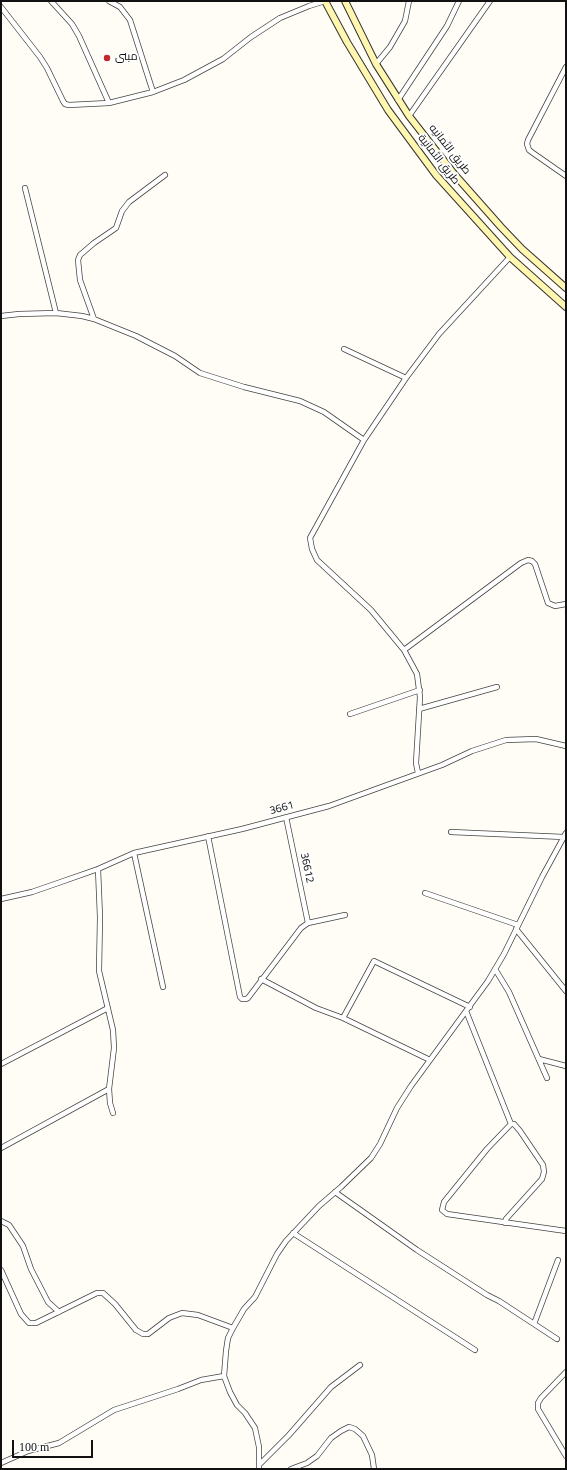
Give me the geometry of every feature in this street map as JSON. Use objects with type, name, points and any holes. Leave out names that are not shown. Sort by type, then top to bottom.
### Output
[{"type":"street","points":[[51,1],[72,24],[79,36],[109,103]]},
{"type":"street","points":[[109,1],[120,7],[130,20],[153,92]]},
{"type":"street","points":[[1,7],[40,57],[65,104],[69,105],[109,103],[153,92],[184,80],[209,68],[223,59],[251,37],[280,18],[325,1]]},
{"type":"street","name":"طريق الثمانية","points":[[325,1],[347,42],[388,110],[436,175],[510,257],[566,307]]},
{"type":"street","name":"طريق الثمانيه","points":[[345,1],[376,64],[409,116],[455,175],[501,227],[522,249],[566,287]]},
{"type":"street","points":[[376,64],[390,47],[402,27],[407,16],[409,1]]},
{"type":"street","points":[[398,100],[447,26],[459,1]]},
{"type":"street","points":[[409,116],[490,1]]},
{"type":"street","points":[[566,67],[527,144],[533,153],[566,176]]},
{"type":"street","points":[[94,319],[80,280],[78,260],[80,255],[94,243],[116,228],[122,211],[129,202],[165,175]]},
{"type":"street","points":[[25,188],[56,313]]},
{"type":"street","points":[[418,773],[416,763],[420,690],[417,674],[404,650],[371,610],[317,560],[312,550],[310,538],[364,440],[406,378],[439,334],[510,257]]},
{"type":"street","points":[[1,316],[56,313],[94,319],[136,336],[175,356],[200,373],[244,387],[300,401],[318,409],[364,440]]},
{"type":"street","points":[[344,349],[406,378]]},
{"type":"street","points":[[404,650],[521,563],[528,560],[535,564],[548,603],[551,606],[566,604]]},
{"type":"street","points":[[419,709],[497,687]]},
{"type":"street","points":[[350,714],[420,690]]},
{"type":"street","name":"3661","points":[[1,899],[32,892],[98,869],[134,853],[242,829],[329,806],[442,765],[472,751],[506,740],[536,739],[566,746]]},
{"type":"street","name":"36612","points":[[286,817],[308,923]]},
{"type":"street","points":[[259,1467],[259,1447],[255,1428],[230,1392],[224,1376],[228,1338],[244,1309],[254,1297],[278,1254],[293,1233],[318,1206],[371,1158],[380,1144],[397,1108],[410,1086],[468,1009],[495,969],[565,835],[451,832]]},
{"type":"street","points":[[208,836],[240,997],[242,999],[246,1000],[248,998],[300,928],[308,923],[345,915]]},
{"type":"street","points":[[134,853],[163,987]]},
{"type":"street","points":[[98,869],[100,917],[99,970],[113,1030],[114,1048],[109,1089],[110,1103],[114,1113]]},
{"type":"street","points":[[425,893],[517,927],[566,991]]},
{"type":"street","points":[[343,1018],[374,961],[468,1009],[511,1124],[514,1124],[520,1131],[543,1165],[544,1172],[542,1179],[506,1219],[505,1223]]},
{"type":"street","points":[[495,969],[509,992],[547,1078]]},
{"type":"street","points":[[261,979],[316,1008],[343,1018],[430,1060]]},
{"type":"street","points":[[1,1064],[108,1008]]},
{"type":"street","points":[[539,1059],[566,1066]]},
{"type":"street","points":[[1,1148],[109,1089]]},
{"type":"street","points":[[511,1124],[487,1149],[444,1202],[442,1210],[447,1214],[566,1231]]},
{"type":"street","points":[[335,1192],[418,1250],[557,1339]]},
{"type":"street","points":[[1,1221],[9,1225],[24,1246],[31,1269],[48,1302],[59,1312]]},
{"type":"street","points":[[293,1233],[475,1350]]},
{"type":"street","points":[[534,1324],[558,1260]]},
{"type":"street","points":[[1,1270],[21,1314],[29,1324],[36,1324],[97,1293],[103,1293],[115,1304],[136,1330],[142,1334],[148,1334],[175,1315],[190,1313],[233,1328]]},
{"type":"street","points":[[259,1467],[331,1387],[360,1365]]},
{"type":"street","points":[[566,1372],[541,1398],[538,1408],[566,1456]]},
{"type":"street","points":[[1,1463],[28,1451],[59,1442],[114,1410],[201,1380],[224,1376]]},
{"type":"street","points":[[291,1469],[307,1463],[317,1456],[331,1438],[349,1427],[355,1429],[363,1436],[372,1455],[374,1469]]},
{"type":"place","name":"مبنى","points":[[107,58]]}]
